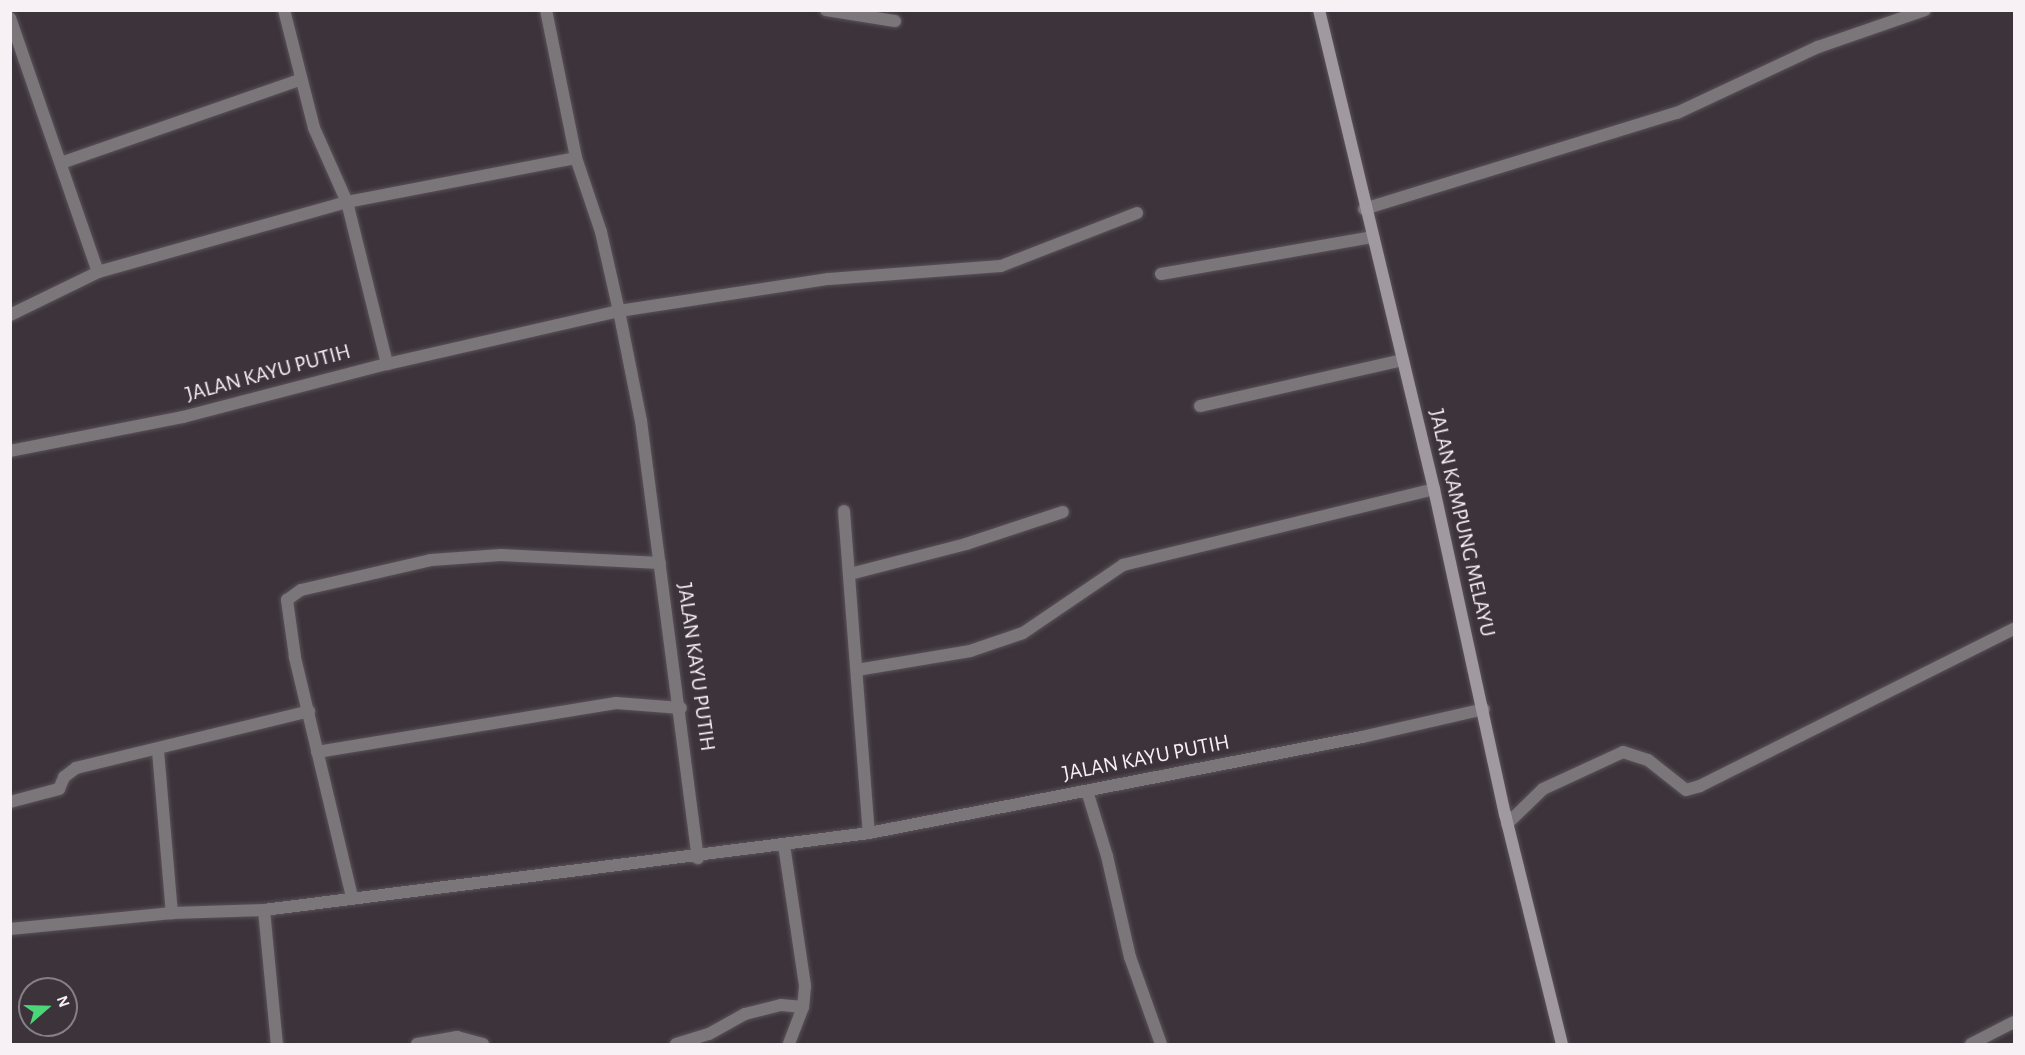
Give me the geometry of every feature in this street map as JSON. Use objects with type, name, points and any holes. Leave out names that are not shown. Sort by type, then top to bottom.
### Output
[{"type":"main road","name":"JALAN KAMPUNG MELAYU","points":[[1319,10],[1364,209],[1434,489],[1484,709],[1506,819],[1562,1044]]},
{"type":"street","points":[[284,10],[299,80],[314,128],[347,202],[387,364]]},
{"type":"street","points":[[546,10],[576,158],[601,232],[619,310],[829,279],[1001,266],[1137,213]]},
{"type":"street","points":[[826,10],[896,21]]},
{"type":"street","points":[[1364,209],[1677,113],[1818,47],[1925,10]]},
{"type":"street","points":[[10,18],[98,272]]},
{"type":"street","points":[[61,163],[299,80]]},
{"type":"street","points":[[10,315],[98,272],[347,202],[576,158]]},
{"type":"street","points":[[1161,274],[1372,237]]},
{"type":"street","name":"JALAN KAYU PUTIH","points":[[10,451],[183,417],[387,364],[619,310],[641,421],[681,708],[698,858],[869,833],[1087,791],[1484,709]]},
{"type":"street","points":[[1200,406],[1403,360]]},
{"type":"street","points":[[857,670],[970,651],[1023,633],[1123,565],[1434,489]]},
{"type":"street","points":[[844,511],[869,833]]},
{"type":"street","points":[[850,574],[966,544],[1063,512]]},
{"type":"street","points":[[352,897],[317,752],[287,600],[301,590],[443,559],[501,555],[660,563]]},
{"type":"street","points":[[1506,819],[1543,789],[1623,752],[1648,760],[1686,790],[1700,786],[2014,629]]},
{"type":"street","points":[[317,752],[616,703],[681,708]]},
{"type":"street","points":[[10,802],[59,789],[64,777],[76,768],[158,751],[309,711]]},
{"type":"street","points":[[158,751],[172,913]]},
{"type":"street","points":[[1087,791],[1137,975],[1161,1044]]},
{"type":"street","points":[[784,845],[805,986],[803,1006],[789,1044]]},
{"type":"street","points":[[10,929],[172,913],[264,910],[352,897],[698,858]]},
{"type":"street","points":[[264,910],[277,1044]]},
{"type":"street","points":[[676,1044],[709,1034],[745,1014],[782,1005],[803,1006]]},
{"type":"street","points":[[1971,1044],[2014,1022]]},
{"type":"street","points":[[417,1044],[457,1037],[483,1044]]}]
